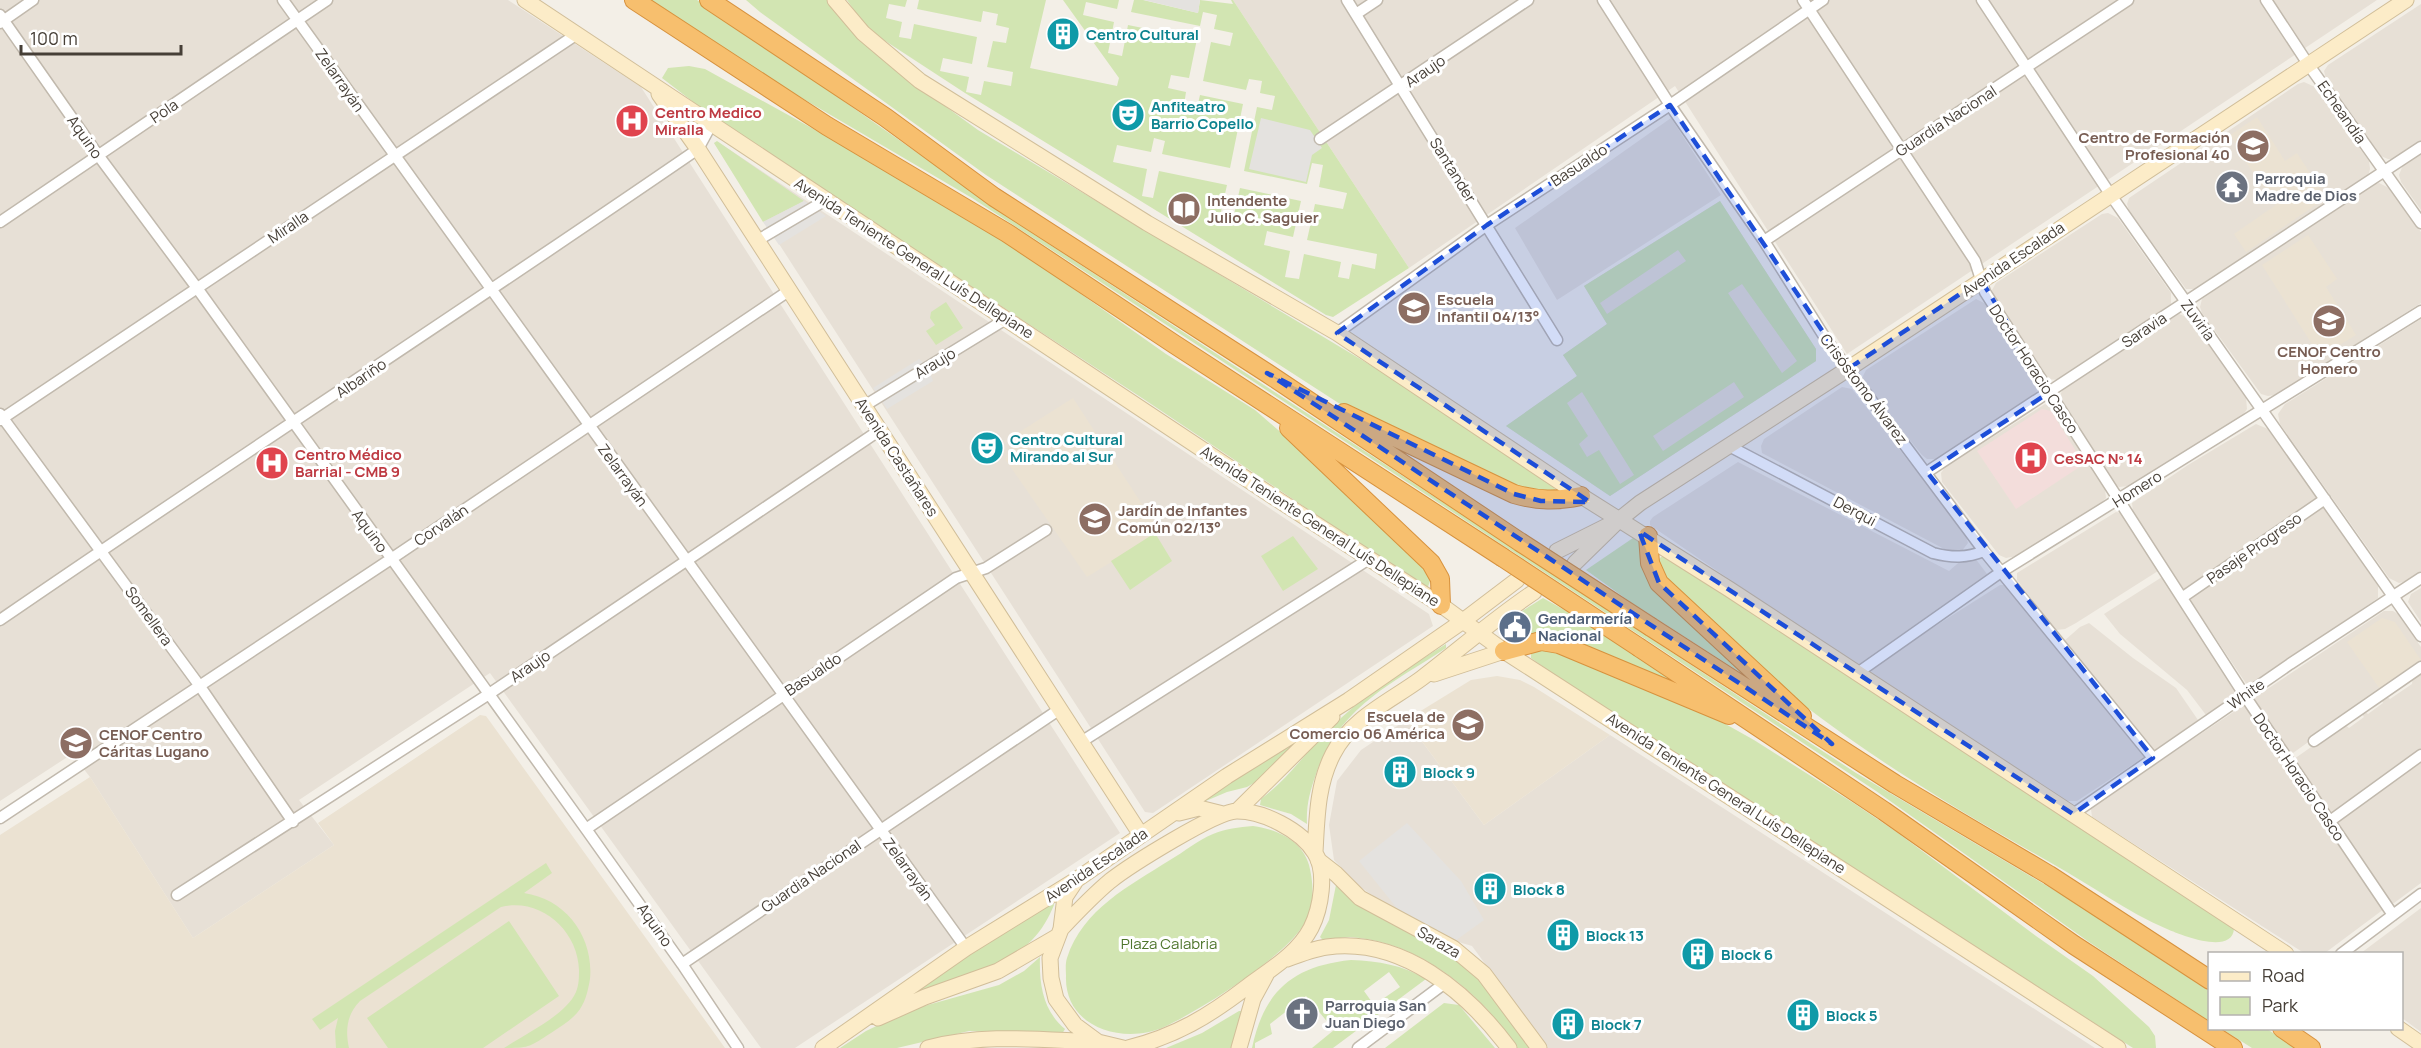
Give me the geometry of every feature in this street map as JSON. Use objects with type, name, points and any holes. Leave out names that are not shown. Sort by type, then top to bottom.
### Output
[{"type":"highway","points":[[634,0],[827,126],[1007,233],[1502,556],[1761,728],[2073,945],[2233,1048]]},
{"type":"highway","points":[[709,0],[885,117],[994,197],[1267,373],[1520,542],[1832,744],[2049,875],[2208,979]]},
{"type":"highway","points":[[1267,373],[1385,434],[1514,494],[1541,501],[1581,496]]},
{"type":"highway","points":[[1250,392],[1431,563],[1440,579],[1441,605]]},
{"type":"highway","points":[[1648,537],[1650,563],[1659,583],[1832,744]]},
{"type":"highway","points":[[1504,651],[1541,641],[1559,644],[1761,728]]},
{"type":"highway","points":[[2284,1030],[2311,1048]]},
{"type":"street","points":[[1,19],[33,0]]},
{"type":"street","name":"Zelarrayán","points":[[282,0],[490,292],[966,948]]},
{"type":"street","name":"Pola","points":[[0,222],[327,0]]},
{"type":"street","name":"Avenida Teniente General Luís Dellepiane","points":[[525,0],[1441,605],[1478,634],[2118,1048]]},
{"type":"street","points":[[835,0],[863,33],[920,81],[1147,223],[1337,333],[1581,496],[1648,537],[2283,952]]},
{"type":"street","name":"Santander","points":[[1347,0],[1557,340]]},
{"type":"street","points":[[1356,14],[1377,0]]},
{"type":"street","name":"Araujo","points":[[1320,139],[1402,87],[1528,0]]},
{"type":"street","name":"Crisóstomo Álvarez","points":[[1603,0],[1670,105],[1764,241],[1848,369],[1984,551],[2153,758]]},
{"type":"street","name":"Basualdo","points":[[1337,333],[1487,225],[1670,105],[1806,4],[1823,0]]},
{"type":"street","name":"Zuviría","points":[[1982,0],[2026,69],[2185,303],[2264,410],[2421,636]]},
{"type":"street","name":"Guardia Nacional","points":[[1764,241],[2128,0]]},
{"type":"street","name":"Echeandía","points":[[2266,0],[2308,64],[2421,223]]},
{"type":"street","name":"Avenida Escalada","points":[[1575,563],[1620,519],[1640,503],[1848,369],[2406,0]]},
{"type":"street","name":"Doctor Horacio Casco","points":[[1806,4],[1975,261],[1985,292],[2119,501],[2245,696],[2393,915]]},
{"type":"street","name":"Aquino","points":[[1,19],[586,829],[682,964],[738,1048]]},
{"type":"street","name":"Miralla","points":[[1,418],[577,34]]},
{"type":"street","name":"Avenida Castañares","points":[[650,82],[698,148],[758,240],[1141,835]]},
{"type":"street","name":"Albariño","points":[[0,620],[101,550],[490,292],[698,148],[711,125]]},
{"type":"street","name":"Saravia","points":[[1927,472],[2421,147]]},
{"type":"street","points":[[758,240],[826,200]]},
{"type":"street","name":"Corvalán","points":[[0,818],[391,559],[790,290]]},
{"type":"street","name":"Homero","points":[[1856,674],[2001,572],[2119,501],[2421,311]]},
{"type":"street","name":"Araujo","points":[[864,406],[1006,319]]},
{"type":"street","name":"Somellera","points":[[1,418],[101,550],[293,822]]},
{"type":"street","name":"Araujo","points":[[177,895],[489,694],[880,430]]},
{"type":"street","name":"Derqui","points":[[1729,446],[1934,553],[1946,557],[1961,557],[1984,551]]},
{"type":"street","name":"Pasaje Progreso","points":[[2183,597],[2325,499]]},
{"type":"street","name":"Avenida Escalada","points":[[1557,551],[1620,519]]},
{"type":"street","name":"Basualdo","points":[[586,829],[956,578],[986,568],[1046,530]]},
{"type":"street","points":[[1082,742],[1369,559]]},
{"type":"street","name":"White","points":[[2073,814],[2245,696],[2289,663],[2421,578]]},
{"type":"street","name":"Avenida Escalada","points":[[823,1048],[966,948],[1076,879],[1227,776],[1348,700],[1463,621],[1517,580]]},
{"type":"street","points":[[928,1048],[978,1040],[1021,1038],[1126,1048],[1176,1033],[1200,1021],[1284,960],[1310,929],[1318,913],[1322,894],[1316,856],[1318,795],[1333,752],[1347,734],[1367,715],[1420,679],[1498,616],[1534,591]]},
{"type":"street","points":[[1420,679],[1504,651]]},
{"type":"street","points":[[2314,741],[2421,667]]},
{"type":"street","name":"Avenida Escalada","points":[[846,1033],[925,997],[998,971],[1059,932],[1112,880],[1190,830],[1230,813],[1348,700]]},
{"type":"street","name":"Guardia Nacional","points":[[682,964],[1059,708]]},
{"type":"street","points":[[2330,821],[2421,755]]},
{"type":"street","name":"Saraza","points":[[1173,814],[1199,808],[1278,822],[1292,830],[1360,898],[1439,940],[1475,964],[1539,1048]]},
{"type":"street","points":[[1076,879],[1065,897],[1059,932],[1050,958],[1051,978],[1056,999],[1075,1025],[1103,1045]]},
{"type":"street","points":[[2344,952],[2421,894]]},
{"type":"street","name":"Saraza","points":[[1284,960],[1329,947],[1382,952],[1408,962],[1432,973],[1480,1012],[1509,1048]]},
{"type":"street","points":[[1239,1048],[1253,999],[1268,971]]},
{"type":"street","points":[[1361,1047],[1445,983]]},
{"type":"street","points":[[2400,1030],[2421,1044]]},
{"type":"highlighted area","points":[[1670,105],[1848,369],[1981,280],[2050,392],[1927,472],[2153,758],[2073,814],[1639,531],[1659,583],[1832,744],[1267,373],[1514,494],[1541,501],[1590,502],[1337,333],[1487,225]]},
{"type":"shaded area","points":[[0,0],[508,0],[641,87],[1120,833],[795,1048],[761,1048],[490,673],[299,800],[334,845],[193,938],[90,777],[72,754],[0,801]]},
{"type":"shaded area","points":[[1144,0],[1200,0],[1198,13]]},
{"type":"shaded area","points":[[1233,0],[2377,0],[1847,354],[1675,86],[1409,268]]},
{"type":"shaded area","points":[[2421,4],[2421,141],[2395,159],[2388,159],[2381,156],[2326,79],[2324,71],[2328,65]]},
{"type":"shaded area","points":[[2304,82],[2315,87],[2369,161],[2368,176],[2197,289],[2186,289],[2129,211],[2127,204],[2129,198]]},
{"type":"shaded area","points":[[2257,117],[2285,161],[2297,153],[2326,198],[2246,252],[2234,234],[2276,205],[2230,135]]},
{"type":"shaded area","points":[[1261,118],[1310,130],[1322,148],[1312,155],[1306,182],[1249,169]]},
{"type":"shaded area","points":[[1671,118],[1721,195],[1557,300],[1515,228]]},
{"type":"shaded area","points":[[718,142],[1429,614],[1433,626],[1153,813],[1145,812],[714,143]]},
{"type":"shaded area","points":[[2421,153],[2421,210],[2401,182],[2399,175],[2403,165]]},
{"type":"shaded area","points":[[2379,183],[2389,188],[2421,232],[2421,303],[2275,395],[2261,394],[2202,313],[2200,307],[2202,299],[2371,185]]},
{"type":"shaded area","points":[[804,201],[826,216],[779,245],[763,222]]},
{"type":"shaded area","points":[[1720,201],[1816,349],[1816,361],[1610,496],[1506,426],[1577,376],[1563,355],[1607,324],[1584,286]]},
{"type":"shaded area","points":[[2108,213],[2118,218],[2171,293],[2171,304],[2059,380],[2048,379],[1993,296],[1992,290],[1996,283],[2102,214]]},
{"type":"shaded area","points":[[2308,235],[2337,279],[2326,287],[2356,335],[2320,357],[2262,265]]},
{"type":"shaded area","points":[[1976,299],[1986,304],[2036,381],[2037,393],[1936,459],[1927,459],[1864,384],[1863,376],[1866,370]]},
{"type":"shaded area","points":[[2179,314],[2189,318],[2246,397],[2247,409],[2243,415],[2129,486],[2119,487],[2113,483],[2060,400],[2061,393],[2065,387]]},
{"type":"shaded area","points":[[2421,319],[2421,571],[2399,583],[2389,578],[2280,424],[2278,414],[2285,404]]},
{"type":"shaded area","points":[[919,359],[928,367],[933,381],[887,409],[873,388]]},
{"type":"shaded area","points":[[1842,387],[1852,389],[1965,533],[1968,543],[1961,552],[1950,552],[1762,453],[1761,446],[1764,439]]},
{"type":"shaded area","points":[[1073,398],[1160,532],[1087,577],[1005,459],[1011,449],[1010,438]]},
{"type":"shaded area","points":[[2045,404],[2055,409],[2105,489],[2106,498],[2017,556],[2006,558],[1999,555],[1942,482],[1941,473],[1945,467]]},
{"type":"shaded area","name":"CeSAC Nº 14","points":[[2042,409],[2051,411],[2084,464],[2016,509],[1977,451]]},
{"type":"shaded area","points":[[2256,424],[2268,429],[2317,498],[2316,502],[2187,591],[2184,590],[2133,512],[2132,503],[2188,465]]},
{"type":"shaded area","points":[[1738,462],[1949,571],[1964,558],[1975,558],[1987,574],[1855,665],[1650,525],[1653,517]]},
{"type":"shaded area","points":[[2323,507],[2378,586],[2378,598],[2251,685],[2247,685],[2190,600],[2191,595]]},
{"type":"shaded area","points":[[2116,512],[2121,513],[2158,571],[2076,623],[2065,629],[2056,630],[2017,580],[2017,573]]},
{"type":"shaded area","points":[[2162,577],[2236,691],[2233,696],[2206,715],[2187,690],[2120,634],[2104,614]]},
{"type":"shaded area","points":[[2000,585],[2005,585],[2011,591],[2144,753],[2144,757],[2077,801],[2065,801],[1870,674],[1872,670],[1926,632]]},
{"type":"shaded area","points":[[2421,588],[2421,622],[2408,602],[2411,594]]},
{"type":"shaded area","points":[[2384,611],[2393,611],[2398,614],[2421,647],[2421,661],[2293,753],[2290,752],[2254,698]]},
{"type":"shaded area","points":[[2382,618],[2395,622],[2421,660],[2380,689],[2347,642]]},
{"type":"shaded area","points":[[2089,623],[2176,688],[2198,720],[2151,753],[2064,641],[2080,627]]},
{"type":"shaded area","points":[[2421,670],[2421,750],[2332,817],[2294,759],[2344,724],[2349,728],[2364,717],[2361,713],[2364,711],[2368,714],[2383,703],[2381,698],[2385,695],[2390,699],[2412,684],[2413,675]]},
{"type":"shaded area","points":[[1497,676],[1520,680],[1534,687],[1610,735],[1484,825],[1406,720],[1471,680]]},
{"type":"shaded area","points":[[2244,705],[2384,909],[2326,952],[2302,952],[2092,817],[2091,809]]},
{"type":"shaded area","points":[[480,715],[486,716],[725,1048],[0,1048],[0,835],[90,777],[193,938],[334,845],[318,823]]},
{"type":"shaded area","points":[[1406,720],[1484,825],[1610,735],[2095,1048],[1547,1048],[1472,946],[1455,941],[1404,917],[1359,886],[1334,860],[1329,825],[1337,781],[1361,750]]},
{"type":"shaded area","points":[[2421,759],[2421,883],[2394,903],[2388,902],[2334,821]]},
{"type":"shaded area","points":[[1407,823],[1461,881],[1484,920],[1455,941],[1404,917],[1359,861]]},
{"type":"shaded area","points":[[2421,908],[2421,1032],[2403,1019],[2403,952],[2362,952]]},
{"type":"green space","points":[[651,0],[697,0],[724,17],[1026,229],[1856,773],[2069,899],[2208,990],[2208,1020],[2089,942],[1876,791],[1407,482],[972,198],[783,87]]},
{"type":"green space","points":[[746,0],[832,0],[938,101],[978,130],[1387,375],[1554,487],[1556,492],[1545,499],[1354,413],[986,175]]},
{"type":"green space","points":[[847,0],[907,0],[905,7],[889,4],[886,18],[902,22],[899,37],[911,39],[914,24],[977,37],[972,64],[943,58],[940,71],[969,77],[966,92],[981,95],[984,81],[1011,86],[1013,72],[987,67],[993,41],[1006,43],[1009,28],[996,25],[998,14],[983,11],[981,22],[917,9],[919,0],[1046,0],[1030,68],[1117,86],[1119,78],[1063,0],[1119,0],[1117,9],[1086,2],[1083,15],[1114,22],[1108,53],[1122,56],[1128,25],[1197,39],[1189,78],[1171,75],[1168,88],[1186,92],[1184,105],[1197,108],[1200,95],[1243,104],[1230,168],[1162,154],[1165,141],[1154,138],[1151,152],[1117,145],[1113,162],[1147,169],[1142,196],[1153,198],[1159,171],[1227,185],[1220,216],[1233,219],[1240,188],[1301,201],[1293,237],[1267,231],[1264,245],[1290,251],[1285,277],[1299,279],[1304,254],[1341,262],[1338,277],[1349,279],[1352,264],[1375,269],[1377,254],[1307,240],[1315,204],[1343,209],[1347,193],[1319,187],[1323,165],[1312,163],[1307,184],[1244,171],[1257,107],[1272,110],[1275,96],[1260,93],[1262,81],[1249,79],[1246,90],[1203,81],[1211,42],[1230,46],[1233,33],[1214,29],[1217,15],[1203,12],[1200,26],[1131,12],[1134,0],[1198,13],[1200,0],[1233,4],[1231,0],[1233,0],[1409,268],[1333,317],[1326,315],[965,93],[867,29]]},
{"type":"green space","points":[[689,66],[705,69],[969,215],[1166,354],[1255,410],[1342,485],[1433,574],[1427,589],[1142,398],[718,121],[662,78],[668,68]]},
{"type":"green space","points":[[717,141],[804,201],[763,222],[714,143]]},
{"type":"green space","points":[[1720,201],[1816,349],[1816,361],[1610,496],[1506,426],[1577,376],[1563,355],[1607,324],[1584,286]],"holes":[[[1678,250],[1686,261],[1607,314],[1600,303]],[[1742,284],[1797,361],[1782,373],[1728,293]],[[1734,382],[1744,397],[1663,451],[1653,436]],[[1582,392],[1634,475],[1620,484],[1599,450],[1587,457],[1579,444],[1588,436],[1567,403]]]},
{"type":"green space","points":[[946,302],[963,328],[936,345],[926,331],[935,325],[930,318],[931,312]]},
{"type":"green space","points":[[1155,533],[1172,561],[1130,590],[1111,561]]},
{"type":"green space","points":[[1293,536],[1318,569],[1283,591],[1261,556]]},
{"type":"green space","points":[[1633,538],[1641,543],[1644,555],[1749,678],[1629,601],[1586,570]]},
{"type":"green space","points":[[1666,557],[2203,906],[2234,928],[2231,936],[2225,941],[2205,941],[2194,939],[2152,922],[1988,827],[1861,747],[1783,688],[1662,579],[1658,560]]},
{"type":"green space","points":[[1543,598],[1593,626],[1678,683],[1674,688],[1624,668],[1515,641],[1508,634],[1511,622]]},
{"type":"green space","points":[[1446,644],[1446,648],[1386,686],[1352,714],[1338,731],[1326,751],[1314,780],[1308,805],[1307,824],[1291,814],[1260,805],[1261,799],[1353,707]]},
{"type":"green space","points":[[1549,646],[1704,712],[1754,740],[1855,804],[2093,976],[2149,1027],[2155,1036],[2156,1048],[2133,1048],[1564,682],[1531,658],[1531,653]]},
{"type":"green space","points":[[1314,725],[1261,779],[1247,787],[1227,792],[1194,806]]},
{"type":"green space","name":"Plaza Calabria","points":[[1253,826],[1287,837],[1306,856],[1312,880],[1310,912],[1303,926],[1292,939],[1277,954],[1239,983],[1164,1027],[1132,1034],[1099,1028],[1086,1020],[1075,1008],[1068,994],[1066,967],[1074,941],[1096,912],[1109,900],[1202,839],[1222,831]]},
{"type":"green space","points":[[546,863],[552,873],[524,893],[553,903],[564,912],[582,935],[590,963],[590,979],[582,1006],[574,1016],[558,1028],[529,1046],[504,1048],[563,1008],[576,992],[579,981],[577,955],[564,930],[543,912],[516,905],[501,907],[360,1001],[352,1011],[348,1023],[349,1048],[336,1048],[335,1031],[338,1018],[320,1030],[312,1019]]},
{"type":"green space","points":[[1336,885],[1367,910],[1439,945],[1477,975],[1535,1048],[1517,1048],[1472,994],[1441,970],[1407,951],[1369,939],[1350,937],[1323,940],[1320,937],[1329,920]]},
{"type":"green space","points":[[1052,899],[1054,905],[1045,923],[1036,936],[1019,951],[988,969],[903,999]]},
{"type":"green space","points":[[509,921],[559,996],[483,1048],[388,1048],[367,1018]]},
{"type":"green space","points":[[1040,957],[1040,977],[1044,996],[1052,1014],[1065,1029],[1062,1034],[969,1031],[897,1048],[840,1048],[866,1031],[910,1010],[999,985],[1024,971]]},
{"type":"green space","points":[[1351,960],[1381,963],[1408,970],[1426,979],[1333,1048],[1312,1048],[1334,1030],[1306,996],[1270,1024],[1272,1034],[1255,1043],[1255,1048],[1252,1048],[1264,1011],[1284,985],[1297,975],[1331,963]],"holes":[[[1389,972],[1400,987],[1374,1005],[1364,991]]]},
{"type":"green space","points":[[1444,1003],[1459,1005],[1495,1048],[1385,1048]]},
{"type":"green space","points":[[1242,1011],[1242,1016],[1235,1048],[1166,1048],[1202,1033]]},
{"type":"green space","points":[[2224,1030],[2269,1030],[2296,1048],[2252,1048]]},
{"type":"place","name":"Centro Cultural","points":[[1063,34]]},
{"type":"place","name":"Anfiteatro Barrio Copello","points":[[1128,115]]},
{"type":"place","name":"Centro Medico Miralla","points":[[632,121]]},
{"type":"place","name":"Centro de Formación Profesional 40","points":[[2253,146]]},
{"type":"place","name":"Parroquia Madre de Dios","points":[[2232,187]]},
{"type":"place","name":"Intendente Julio C. Saguier","points":[[1184,209]]},
{"type":"place","name":"Escuela Infantil 04/13°","points":[[1414,308]]},
{"type":"place","name":"CENOF Centro Homero","points":[[2329,321]]},
{"type":"place","name":"Centro Cultural Mirando al Sur","points":[[987,448]]},
{"type":"place","name":"CeSAC Nº 14","points":[[2031,458]]},
{"type":"place","name":"Centro Médico Barrial - CMB 9","points":[[272,463]]},
{"type":"place","name":"Jardín de Infantes Común 02/13°","points":[[1095,519]]},
{"type":"place","name":"Gendarmería Nacional","points":[[1515,627]]},
{"type":"place","name":"Escuela de Comercio 06 América","points":[[1468,725]]},
{"type":"place","name":"CENOF Centro Cáritas Lugano","points":[[76,743]]},
{"type":"place","name":"Block 9","points":[[1400,772]]},
{"type":"place","name":"Block 8","points":[[1490,889]]},
{"type":"place","name":"Block 13","points":[[1563,935]]},
{"type":"place","name":"Block 6","points":[[1698,954]]},
{"type":"place","name":"Parroquia San Juan Diego","points":[[1302,1014]]},
{"type":"place","name":"Block 5","points":[[1803,1015]]},
{"type":"place","name":"Block 7","points":[[1568,1024]]}]
